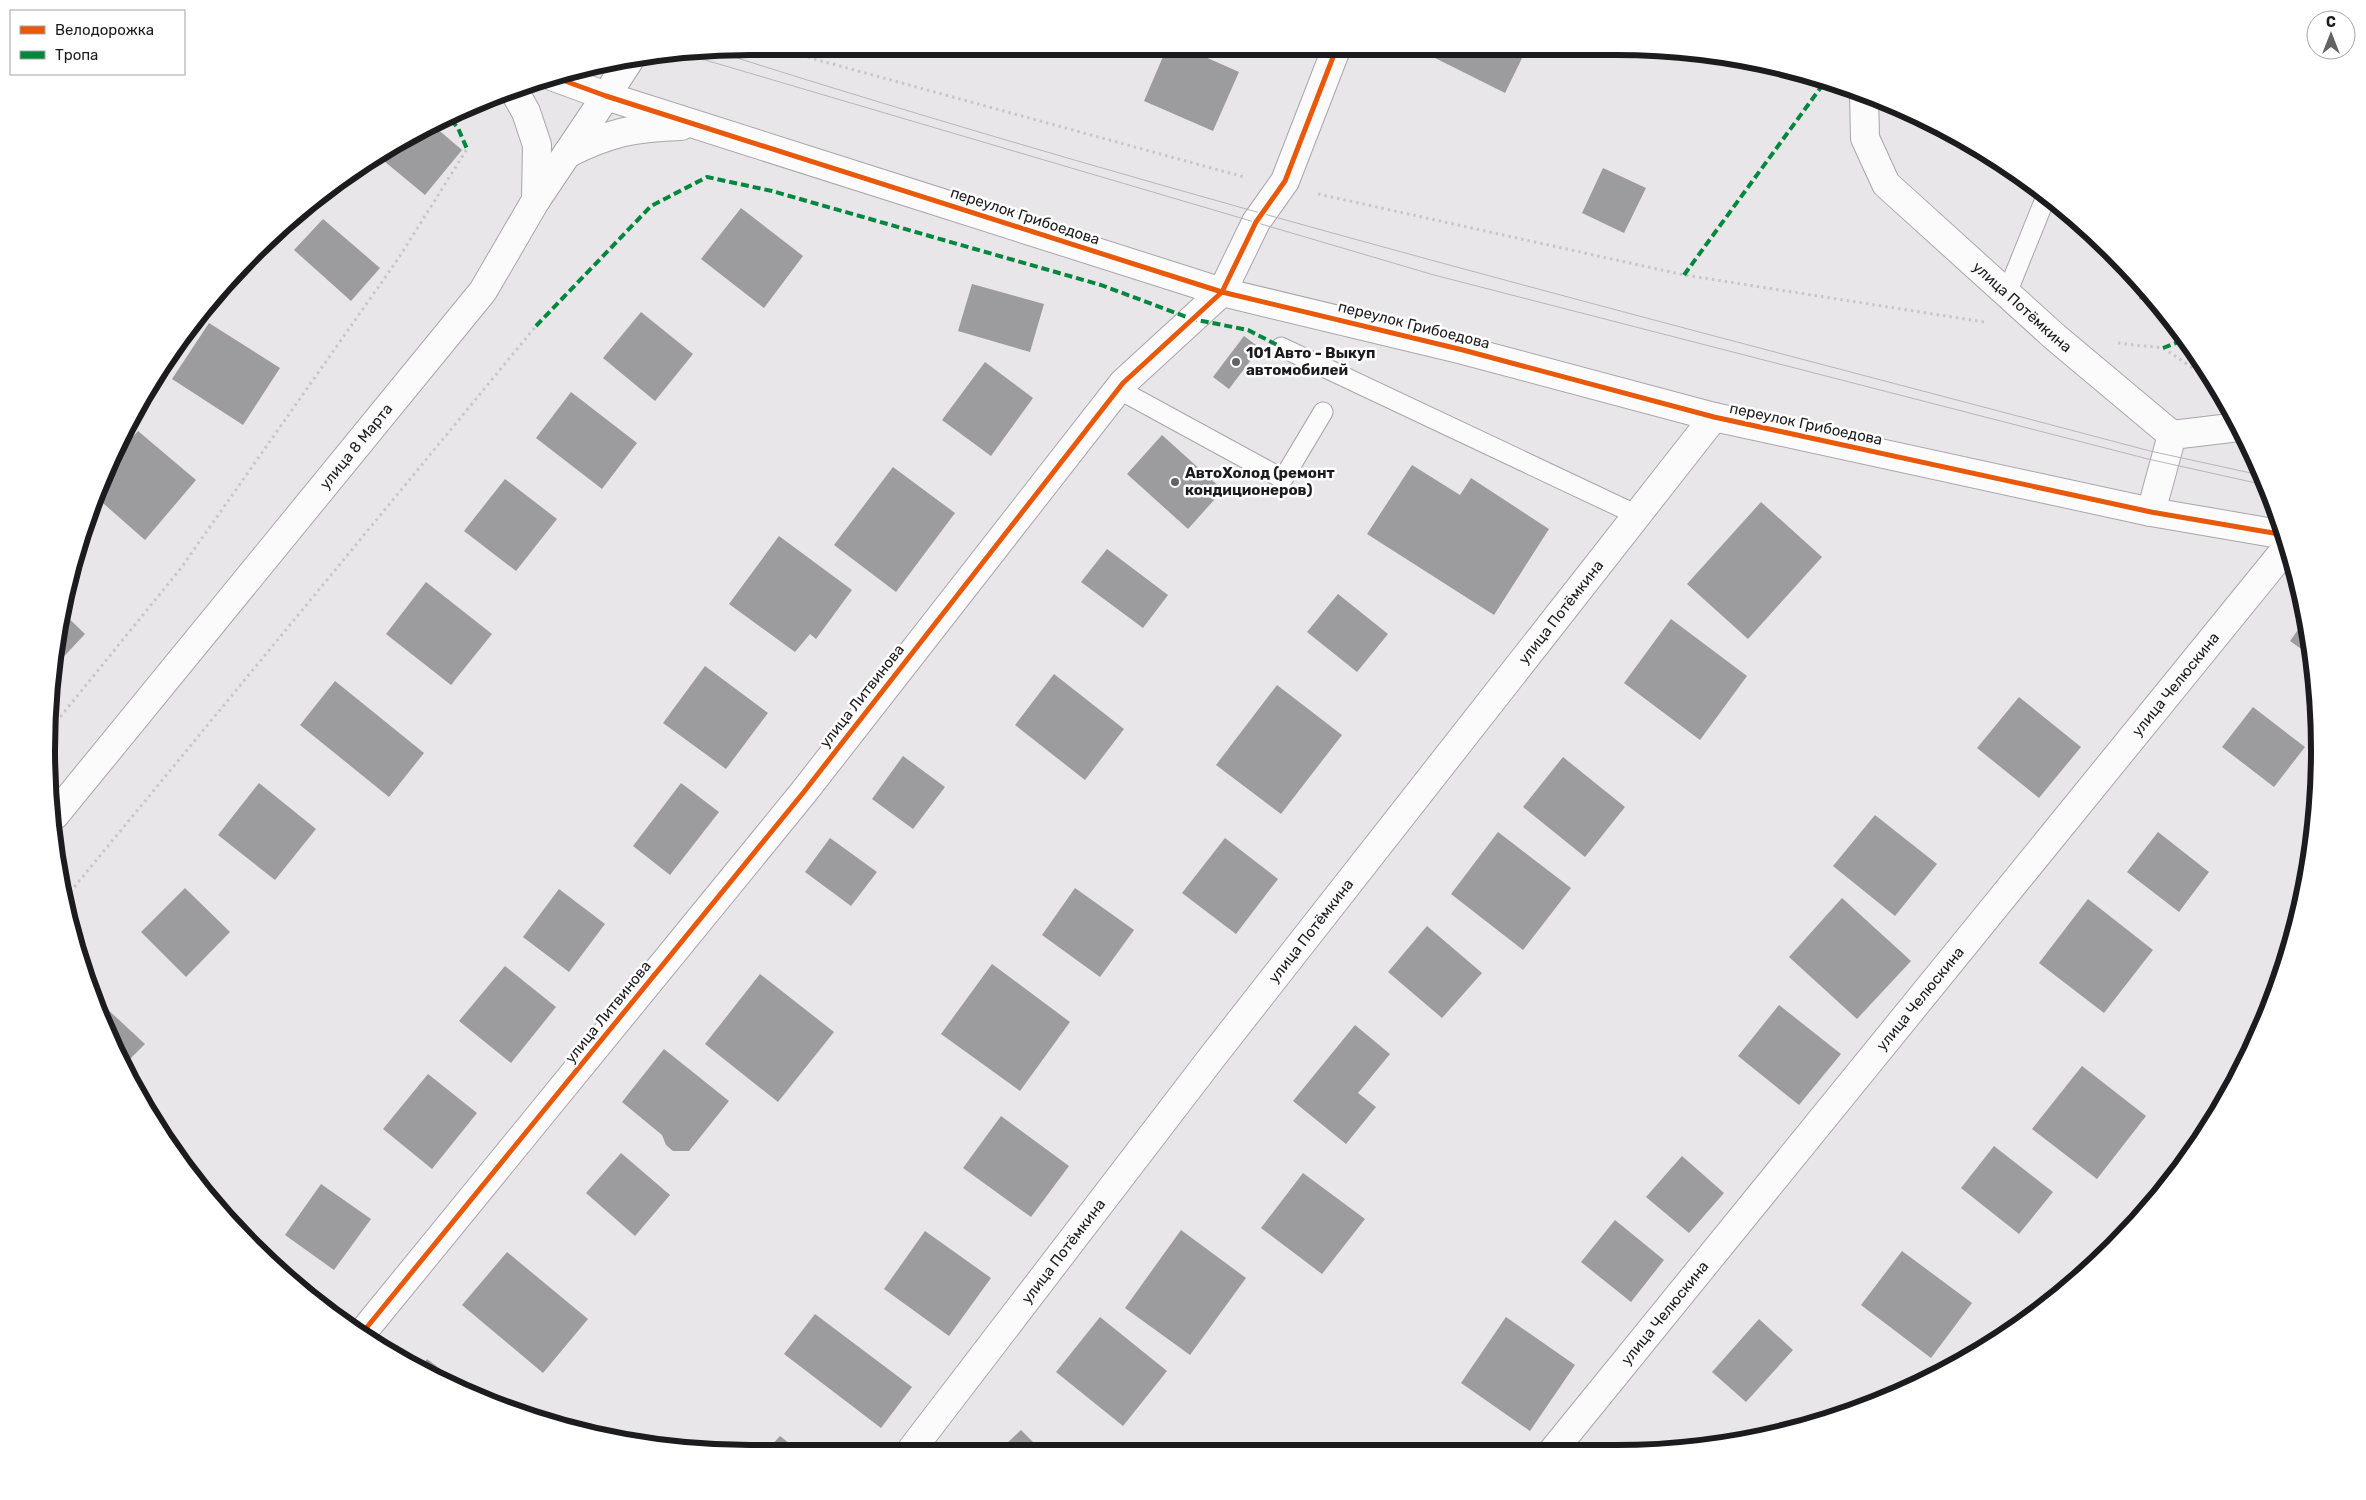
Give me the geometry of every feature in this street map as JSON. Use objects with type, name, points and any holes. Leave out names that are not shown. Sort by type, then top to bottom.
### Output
[{"type":"street","name":"улица Литвинова","points":[[366,1329],[803,793],[1118,389],[1222,292],[1256,222],[1285,181],[1334,55]]},
{"type":"street","name":"улица 8 Марта","points":[[58,812],[483,291],[536,200],[625,66]]},
{"type":"street","name":"переулок Грибоедова","points":[[564,81],[606,96],[1222,292],[1463,350],[1714,417],[2151,512],[2276,533]]},
{"type":"street","points":[[517,96],[526,112],[537,145],[536,200]]},
{"type":"street","name":"улица Потёмкина","points":[[1864,101],[1865,138],[1886,184],[2054,336],[2172,435]]},
{"type":"street","points":[[565,155],[597,139],[626,130],[701,126]]},
{"type":"street","name":"улица Потёмкина","points":[[915,1445],[1213,1056],[1714,417]]},
{"type":"street","points":[[2151,512],[2172,435],[2231,428]]},
{"type":"street","name":"улица Челюскина","points":[[1558,1445],[2282,553]]},
{"type":"lane","points":[[2007,293],[2044,203]]},
{"type":"lane","points":[[1282,347],[1636,515]]},
{"type":"lane","points":[[1118,389],[1283,479],[1323,412]]},
{"type":"path","points":[[800,55],[1251,179],[1285,181],[1319,195],[1684,275],[1986,322]]},
{"type":"path","points":[[56,723],[181,568],[398,259],[467,149]]},
{"type":"path","points":[[70,893],[536,326]]},
{"type":"path","points":[[2163,348],[2199,372]]},
{"type":"building","points":[[1164,55],[1201,55],[1239,72],[1213,131],[1144,101]]},
{"type":"building","points":[[1436,55],[1524,55],[1505,93],[1435,58]]},
{"type":"building","points":[[438,130],[462,150],[425,195],[383,160]]},
{"type":"building","points":[[1603,168],[1646,188],[1624,233],[1582,213]]},
{"type":"building","points":[[741,208],[803,256],[764,308],[701,259]]},
{"type":"building","points":[[323,219],[380,268],[351,301],[294,250]]},
{"type":"building","points":[[972,284],[1044,304],[1030,352],[958,331]]},
{"type":"building","points":[[2140,294],[2146,301],[2139,299]]},
{"type":"building","points":[[641,312],[693,354],[655,401],[603,358]]},
{"type":"building","points":[[209,323],[280,368],[243,425],[172,379]]},
{"type":"building","name":"101 Авто - Выкуп автомобилей","points":[[1244,336],[1260,348],[1229,389],[1213,377]]},
{"type":"building","points":[[985,362],[1033,398],[991,456],[942,420]]},
{"type":"building","points":[[571,392],[637,443],[602,489],[536,438]]},
{"type":"building","points":[[138,431],[196,480],[145,540],[101,502],[126,444]]},
{"type":"building","name":"АвтоХолод (ремонт кондиционеров)","points":[[1162,435],[1223,490],[1188,529],[1127,474]]},
{"type":"building","points":[[1412,465],[1460,495],[1471,478],[1549,529],[1494,615],[1367,534]]},
{"type":"building","points":[[893,467],[955,513],[896,592],[834,545]]},
{"type":"building","points":[[505,479],[557,519],[516,571],[464,531]]},
{"type":"building","points":[[1761,502],[1822,557],[1748,639],[1687,584]]},
{"type":"building","points":[[779,536],[852,590],[816,639],[810,634],[795,652],[729,604]]},
{"type":"building","points":[[1107,549],[1168,595],[1143,628],[1081,582]]},
{"type":"building","points":[[426,582],[492,634],[451,685],[386,634]]},
{"type":"building","points":[[1338,594],[1388,634],[1357,672],[1307,632]]},
{"type":"building","points":[[68,617],[85,634],[61,660]]},
{"type":"building","points":[[1671,619],[1747,676],[1700,740],[1624,683]]},
{"type":"building","points":[[2300,627],[2304,651],[2290,641]]},
{"type":"building","points":[[705,666],[768,713],[726,769],[663,723]]},
{"type":"building","points":[[1054,674],[1124,729],[1085,780],[1015,725]]},
{"type":"building","points":[[335,681],[424,753],[389,797],[300,725]]},
{"type":"building","points":[[1277,685],[1342,735],[1281,814],[1216,765]]},
{"type":"building","points":[[2019,697],[2081,747],[2039,798],[1977,748]]},
{"type":"building","points":[[2253,707],[2305,747],[2274,787],[2222,747]]},
{"type":"building","points":[[903,756],[945,787],[913,829],[872,799]]},
{"type":"building","points":[[1563,757],[1625,807],[1585,857],[1523,807]]},
{"type":"building","points":[[259,783],[316,829],[275,880],[218,835]]},
{"type":"building","points":[[681,783],[719,812],[670,875],[633,846]]},
{"type":"building","points":[[1875,815],[1937,864],[1895,916],[1833,866]]},
{"type":"building","points":[[1498,832],[1571,888],[1523,950],[1451,894]]},
{"type":"building","points":[[2158,832],[2209,872],[2179,912],[2127,872]]},
{"type":"building","points":[[830,838],[877,872],[851,906],[805,872]]},
{"type":"building","points":[[1225,838],[1278,879],[1236,934],[1182,893]]},
{"type":"building","points":[[185,888],[230,932],[186,977],[141,932]]},
{"type":"building","points":[[1075,888],[1134,930],[1100,977],[1042,935]]},
{"type":"building","points":[[559,889],[605,924],[569,972],[523,937]]},
{"type":"building","points":[[1842,898],[1911,961],[1857,1019],[1789,957]]},
{"type":"building","points":[[2088,899],[2153,950],[2104,1013],[2039,963]]},
{"type":"building","points":[[1427,926],[1482,973],[1442,1018],[1388,972]]},
{"type":"building","points":[[992,964],[1070,1022],[1020,1091],[941,1034]]},
{"type":"building","points":[[505,966],[556,1007],[511,1063],[459,1021]]},
{"type":"building","points":[[760,974],[834,1032],[778,1102],[705,1044]]},
{"type":"building","points":[[1779,1005],[1841,1054],[1799,1105],[1738,1056]]},
{"type":"building","points":[[104,1006],[145,1044],[129,1060]]},
{"type":"building","points":[[1355,1025],[1390,1054],[1358,1093],[1376,1107],[1346,1144],[1293,1101]]},
{"type":"building","points":[[664,1049],[729,1101],[689,1151],[673,1151],[666,1145],[662,1135],[622,1102]]},
{"type":"building","points":[[2082,1066],[2146,1116],[2097,1179],[2032,1129]]},
{"type":"building","points":[[428,1074],[477,1113],[432,1169],[383,1129]]},
{"type":"building","points":[[1001,1116],[1069,1166],[1031,1217],[963,1168]]},
{"type":"building","points":[[1994,1146],[2053,1192],[2019,1234],[1961,1188]]},
{"type":"building","points":[[621,1153],[670,1195],[635,1236],[586,1193]]},
{"type":"building","points":[[1682,1156],[1724,1193],[1689,1233],[1646,1197]]},
{"type":"building","points":[[1303,1173],[1365,1219],[1322,1274],[1261,1228]]},
{"type":"building","points":[[321,1184],[371,1219],[334,1270],[285,1235]]},
{"type":"building","points":[[1615,1220],[1664,1260],[1631,1302],[1581,1262]]},
{"type":"building","points":[[1181,1230],[1246,1278],[1190,1355],[1125,1308]]},
{"type":"building","points":[[925,1231],[991,1278],[949,1336],[884,1289]]},
{"type":"building","points":[[1902,1251],[1972,1303],[1931,1358],[1861,1305]]},
{"type":"building","points":[[507,1252],[588,1319],[543,1373],[462,1305]]},
{"type":"building","points":[[815,1314],[912,1387],[881,1428],[784,1354]]},
{"type":"building","points":[[1100,1317],[1167,1371],[1123,1426],[1056,1372]]},
{"type":"building","points":[[1506,1317],[1575,1365],[1530,1431],[1461,1383]]},
{"type":"building","points":[[1759,1319],[1793,1350],[1746,1402],[1712,1372]]},
{"type":"building","points":[[427,1359],[450,1376],[443,1373],[424,1363]]},
{"type":"building","points":[[1021,1430],[1036,1445],[1005,1445]]},
{"type":"building","points":[[780,1436],[791,1445],[772,1445]]},
{"type":"tram line","points":[[729,55],[895,107],[1252,211],[2150,451],[2253,474]]},
{"type":"tram line","points":[[695,57],[1434,275],[2148,459],[2258,483]]},
{"type":"marked path","points":[[1684,275],[1821,87]]},
{"type":"marked path","points":[[453,122],[458,128],[467,149]]},
{"type":"marked path","points":[[536,326],[651,206],[707,177],[772,191],[1101,285],[1192,319],[1248,330],[1281,347]]},
{"type":"marked path","points":[[2163,348],[2178,342]]},
{"type":"cycle path","points":[[365,1329],[803,793],[1123,383],[1222,292],[1256,222],[1285,181],[1334,55]]},
{"type":"cycle path","points":[[564,81],[606,96],[1222,292],[1463,350],[1714,417],[2151,512],[2276,533]]},
{"type":"place","name":"101 Авто - Выкуп автомобилей","points":[[1236,362]]},
{"type":"place","name":"АвтоХолод (ремонт кондиционеров)","points":[[1175,482]]}]
